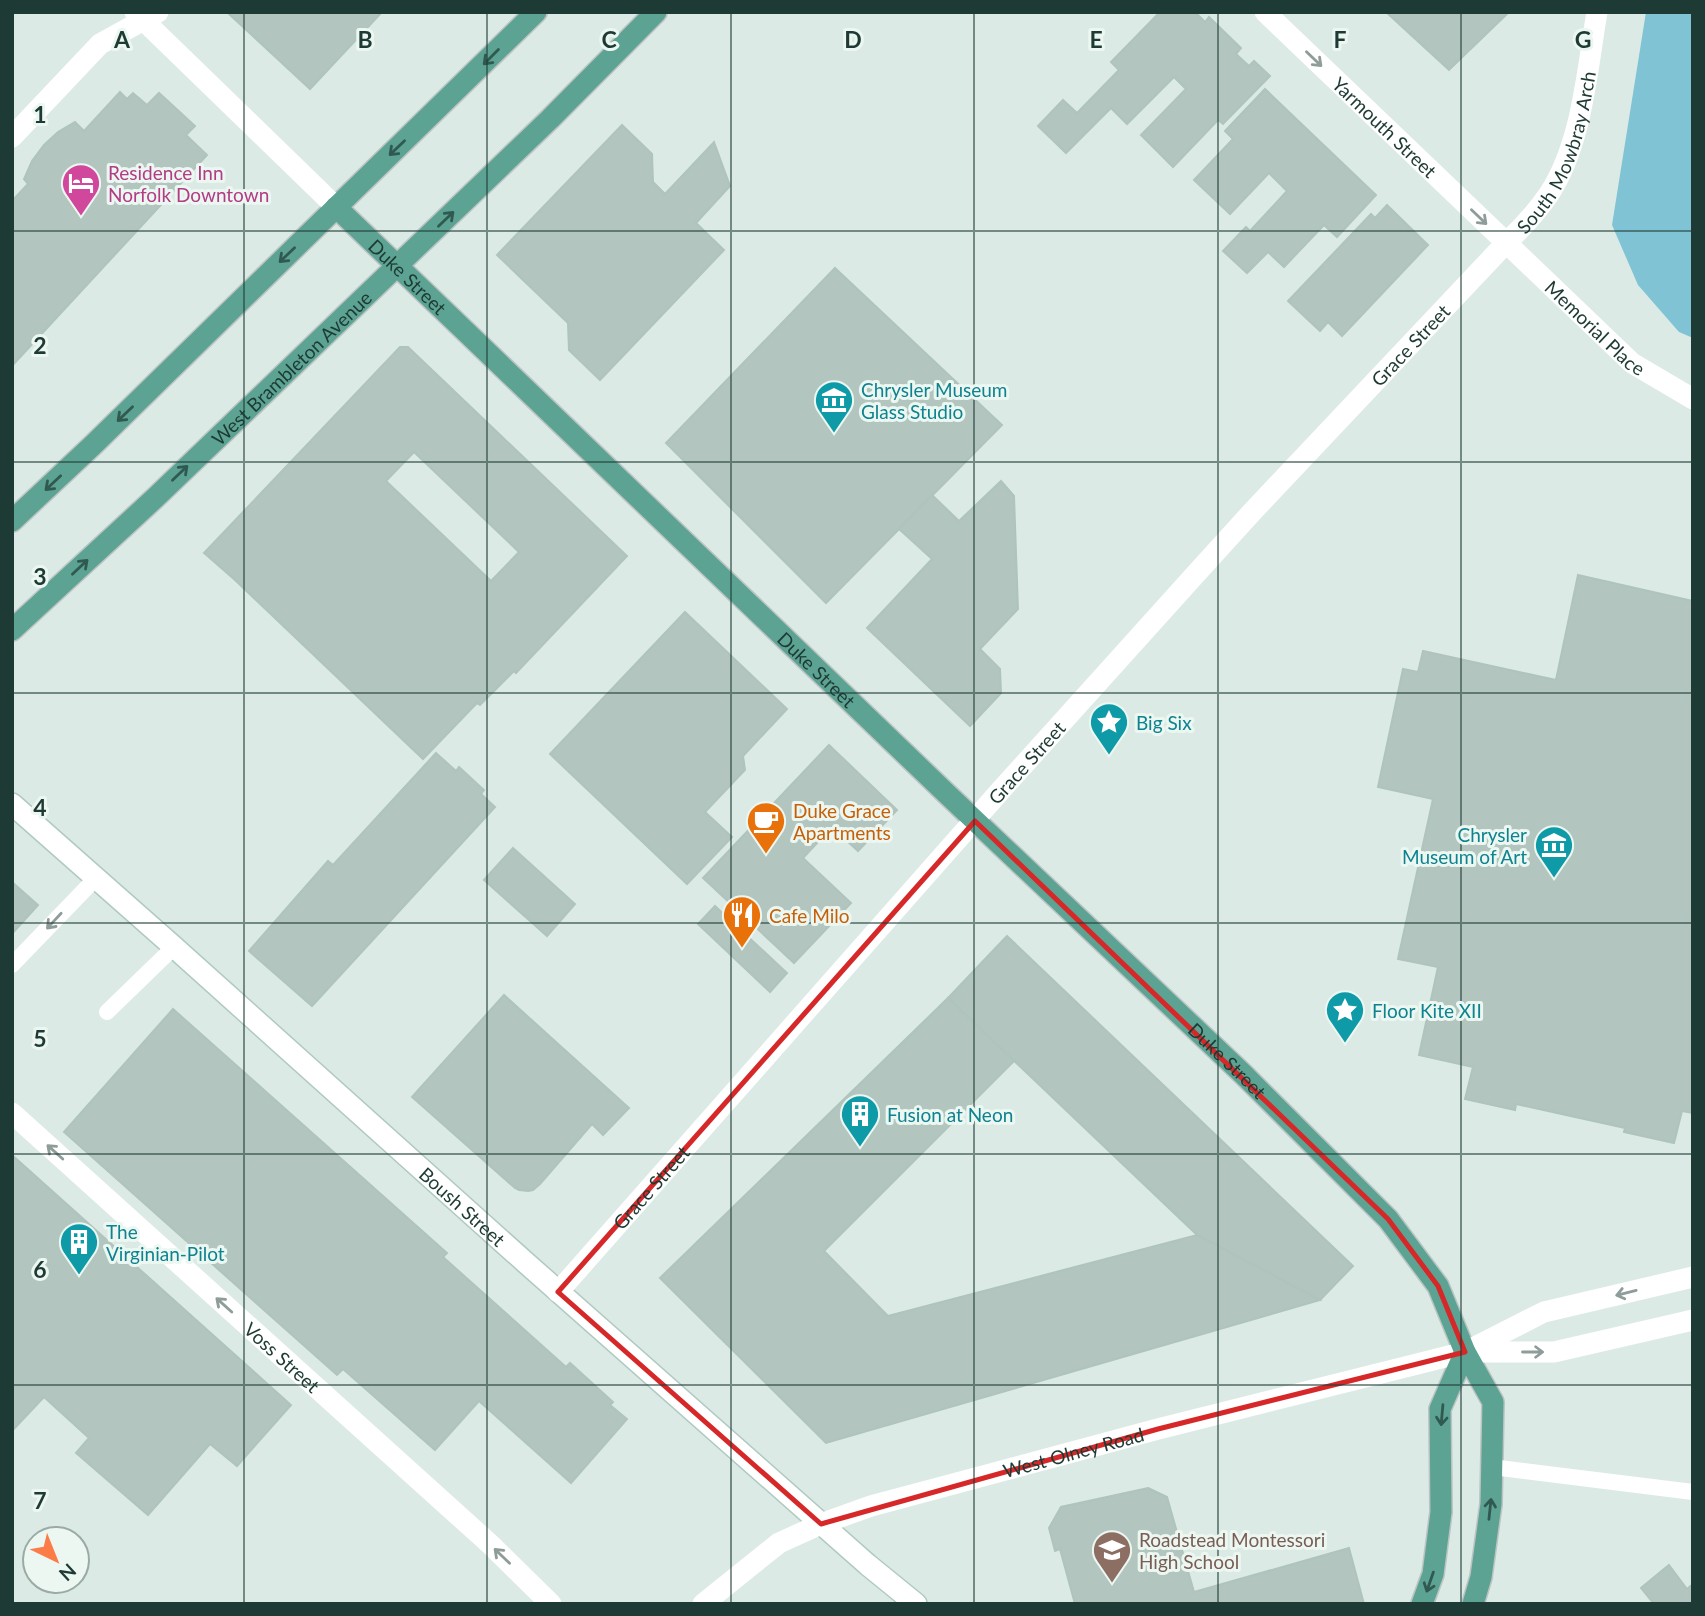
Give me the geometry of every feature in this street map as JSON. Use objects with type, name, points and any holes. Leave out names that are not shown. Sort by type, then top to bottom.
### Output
[{"type":"main road","points":[[12,522],[536,12]]},
{"type":"main road","name":"West Brambleton Avenue","points":[[12,630],[155,498],[397,266],[575,95],[656,12]]},
{"type":"main road","name":"Duke Street","points":[[336,207],[1233,1065],[1388,1219],[1438,1286],[1465,1352],[1493,1402],[1491,1504],[1481,1577]]},
{"type":"main road","points":[[1422,1604],[1433,1574],[1441,1512],[1440,1409],[1465,1352]]},
{"type":"main road","points":[[1473,1604],[1481,1577]]},
{"type":"main road","points":[[1480,1604],[1481,1577]]},
{"type":"street","name":"Yarmouth Street","points":[[1265,12],[1506,243]]},
{"type":"street","name":"South Mowbray Arch","points":[[1506,243],[1530,220],[1565,164],[1578,124],[1597,12]]},
{"type":"street","name":"Duke Street","points":[[145,15],[336,207]]},
{"type":"street","points":[[12,137],[100,44],[145,15]]},
{"type":"street","name":"Memorial Place","points":[[1506,243],[1632,363],[1693,399]]},
{"type":"street","name":"Grace Street","points":[[558,1292],[1238,527],[1506,243]]},
{"type":"street","name":"Boush Street","points":[[12,804],[558,1292],[868,1565],[916,1604]]},
{"type":"street","name":"Voss Street","points":[[12,1113],[491,1545],[551,1604]]},
{"type":"street","name":"West Olney Road","points":[[703,1604],[779,1543],[871,1506],[1158,1429],[1465,1352],[1544,1312],[1693,1277]]},
{"type":"street","name":"West Olney Road","points":[[1465,1352],[1554,1352],[1693,1320]]},
{"type":"lane","points":[[12,965],[96,878]]},
{"type":"lane","points":[[107,1012],[174,947]]},
{"type":"lane","points":[[1492,1467],[1693,1492]]},
{"type":"highlighted area","points":[[975,821],[1388,1219],[1438,1286],[1465,1352],[1158,1429],[821,1524],[558,1292]]},
{"type":"water","points":[[1646,12],[1693,12],[1693,338],[1679,332],[1638,285],[1612,225]]},
{"type":"building","points":[[382,12],[310,89],[229,14]]},
{"type":"building","points":[[1160,12],[1195,12],[1205,22],[1209,17],[1241,48],[1236,54],[1249,66],[1254,61],[1270,76],[1223,124],[1218,120],[1173,167],[1141,135],[1186,89],[1174,77],[1127,124],[1111,108],[1066,153],[1038,126],[1063,100],[1077,113],[1119,70],[1111,62]]},
{"type":"building","points":[[1386,12],[1509,12],[1449,70]]},
{"type":"building","points":[[1265,89],[1376,195],[1337,237],[1324,225],[1284,267],[1268,252],[1247,273],[1223,251],[1246,227],[1250,231],[1287,191],[1269,173],[1230,214],[1194,180],[1233,139],[1225,131]]},
{"type":"building","name":"Residence Inn Norfolk Downtown","points":[[120,92],[127,99],[133,93],[147,105],[159,93],[195,126],[186,135],[207,155],[12,366],[12,201],[28,184],[24,179],[32,161],[44,145],[75,122],[84,131]]},
{"type":"building","points":[[622,125],[652,154],[653,182],[665,194],[714,142],[730,186],[696,223],[724,250],[600,380],[569,350],[568,323],[497,255]]},
{"type":"building","points":[[1387,205],[1428,245],[1342,336],[1328,322],[1320,331],[1288,301],[1371,214],[1375,218]]},
{"type":"building","name":"Chrysler Museum Glass Studio","points":[[835,268],[1002,425],[826,603],[666,443]]},
{"type":"building","points":[[400,347],[408,347],[627,556],[516,673],[514,671],[480,705],[477,703],[423,759],[204,553]],"holes":[[[414,452],[519,552],[491,581],[386,481]]]},
{"type":"building","points":[[1001,481],[1014,496],[1018,609],[980,649],[1000,669],[1001,693],[970,726],[867,628],[932,559],[899,529],[932,495],[959,521]]},
{"type":"building","name":"Chrysler Museum of Art","points":[[1578,575],[1693,601],[1693,1113],[1682,1111],[1674,1143],[1624,1132],[1625,1128],[1516,1104],[1515,1110],[1465,1099],[1473,1067],[1419,1055],[1438,967],[1398,959],[1433,799],[1378,787],[1403,669],[1418,672],[1423,651],[1556,680]]},
{"type":"building","points":[[685,612],[787,709],[743,756],[745,770],[705,812],[732,837],[687,884],[550,754]]},
{"type":"building","name":"Duke Grace Apartments","points":[[829,745],[897,810],[858,851],[832,827],[803,858],[851,903],[794,963],[703,878]]},
{"type":"building","points":[[436,753],[456,771],[459,767],[484,790],[481,794],[495,807],[312,1006],[249,951],[328,861],[333,865]]},
{"type":"building","points":[[513,848],[575,904],[547,936],[484,880]]},
{"type":"building","points":[[12,882],[38,905],[12,934]]},
{"type":"building","name":"Cafe Milo","points":[[715,906],[787,973],[770,992],[698,924]]},
{"type":"building","points":[[1007,936],[1353,1266],[1320,1300],[1197,1235],[948,998]]},
{"type":"building","points":[[504,995],[629,1108],[603,1135],[592,1124],[540,1184],[528,1191],[515,1188],[412,1097]]},
{"type":"building","name":"Fusion at Neon","points":[[948,998],[1014,1061],[824,1251],[888,1316],[1197,1235],[1320,1300],[826,1443],[660,1278]]},
{"type":"building","points":[[173,1009],[447,1253],[443,1257],[566,1367],[570,1363],[613,1402],[610,1405],[627,1419],[571,1483],[479,1401],[435,1450],[343,1369],[337,1375],[64,1132]]},
{"type":"building","name":"The Virginian-Pilot","points":[[12,1155],[291,1405],[237,1466],[210,1444],[148,1515],[76,1453],[89,1438],[44,1397],[12,1431]]},
{"type":"building","points":[[1148,1488],[1167,1497],[1194,1592],[1349,1548],[1364,1604],[1075,1604],[1060,1549],[1055,1551],[1049,1528],[1061,1507]]},
{"type":"building","points":[[1669,1565],[1687,1589],[1693,1584],[1693,1604],[1654,1604],[1641,1588]]},
{"type":"place","name":"Residence Inn Norfolk Downtown","points":[[81,217]]},
{"type":"place","name":"Chrysler Museum Glass Studio","points":[[834,434]]},
{"type":"place","name":"Big Six","points":[[1109,756]]},
{"type":"place","name":"Duke Grace Apartments","points":[[766,855]]},
{"type":"place","name":"Chrysler Museum of Art","points":[[1554,879]]},
{"type":"place","name":"Cafe Milo","points":[[742,949]]},
{"type":"place","name":"Floor Kite XII","points":[[1345,1044]]},
{"type":"place","name":"Fusion at Neon","points":[[860,1148]]},
{"type":"place","name":"The Virginian-Pilot","points":[[79,1276]]},
{"type":"place","name":"Roadstead Montessori High School","points":[[1112,1584]]}]
